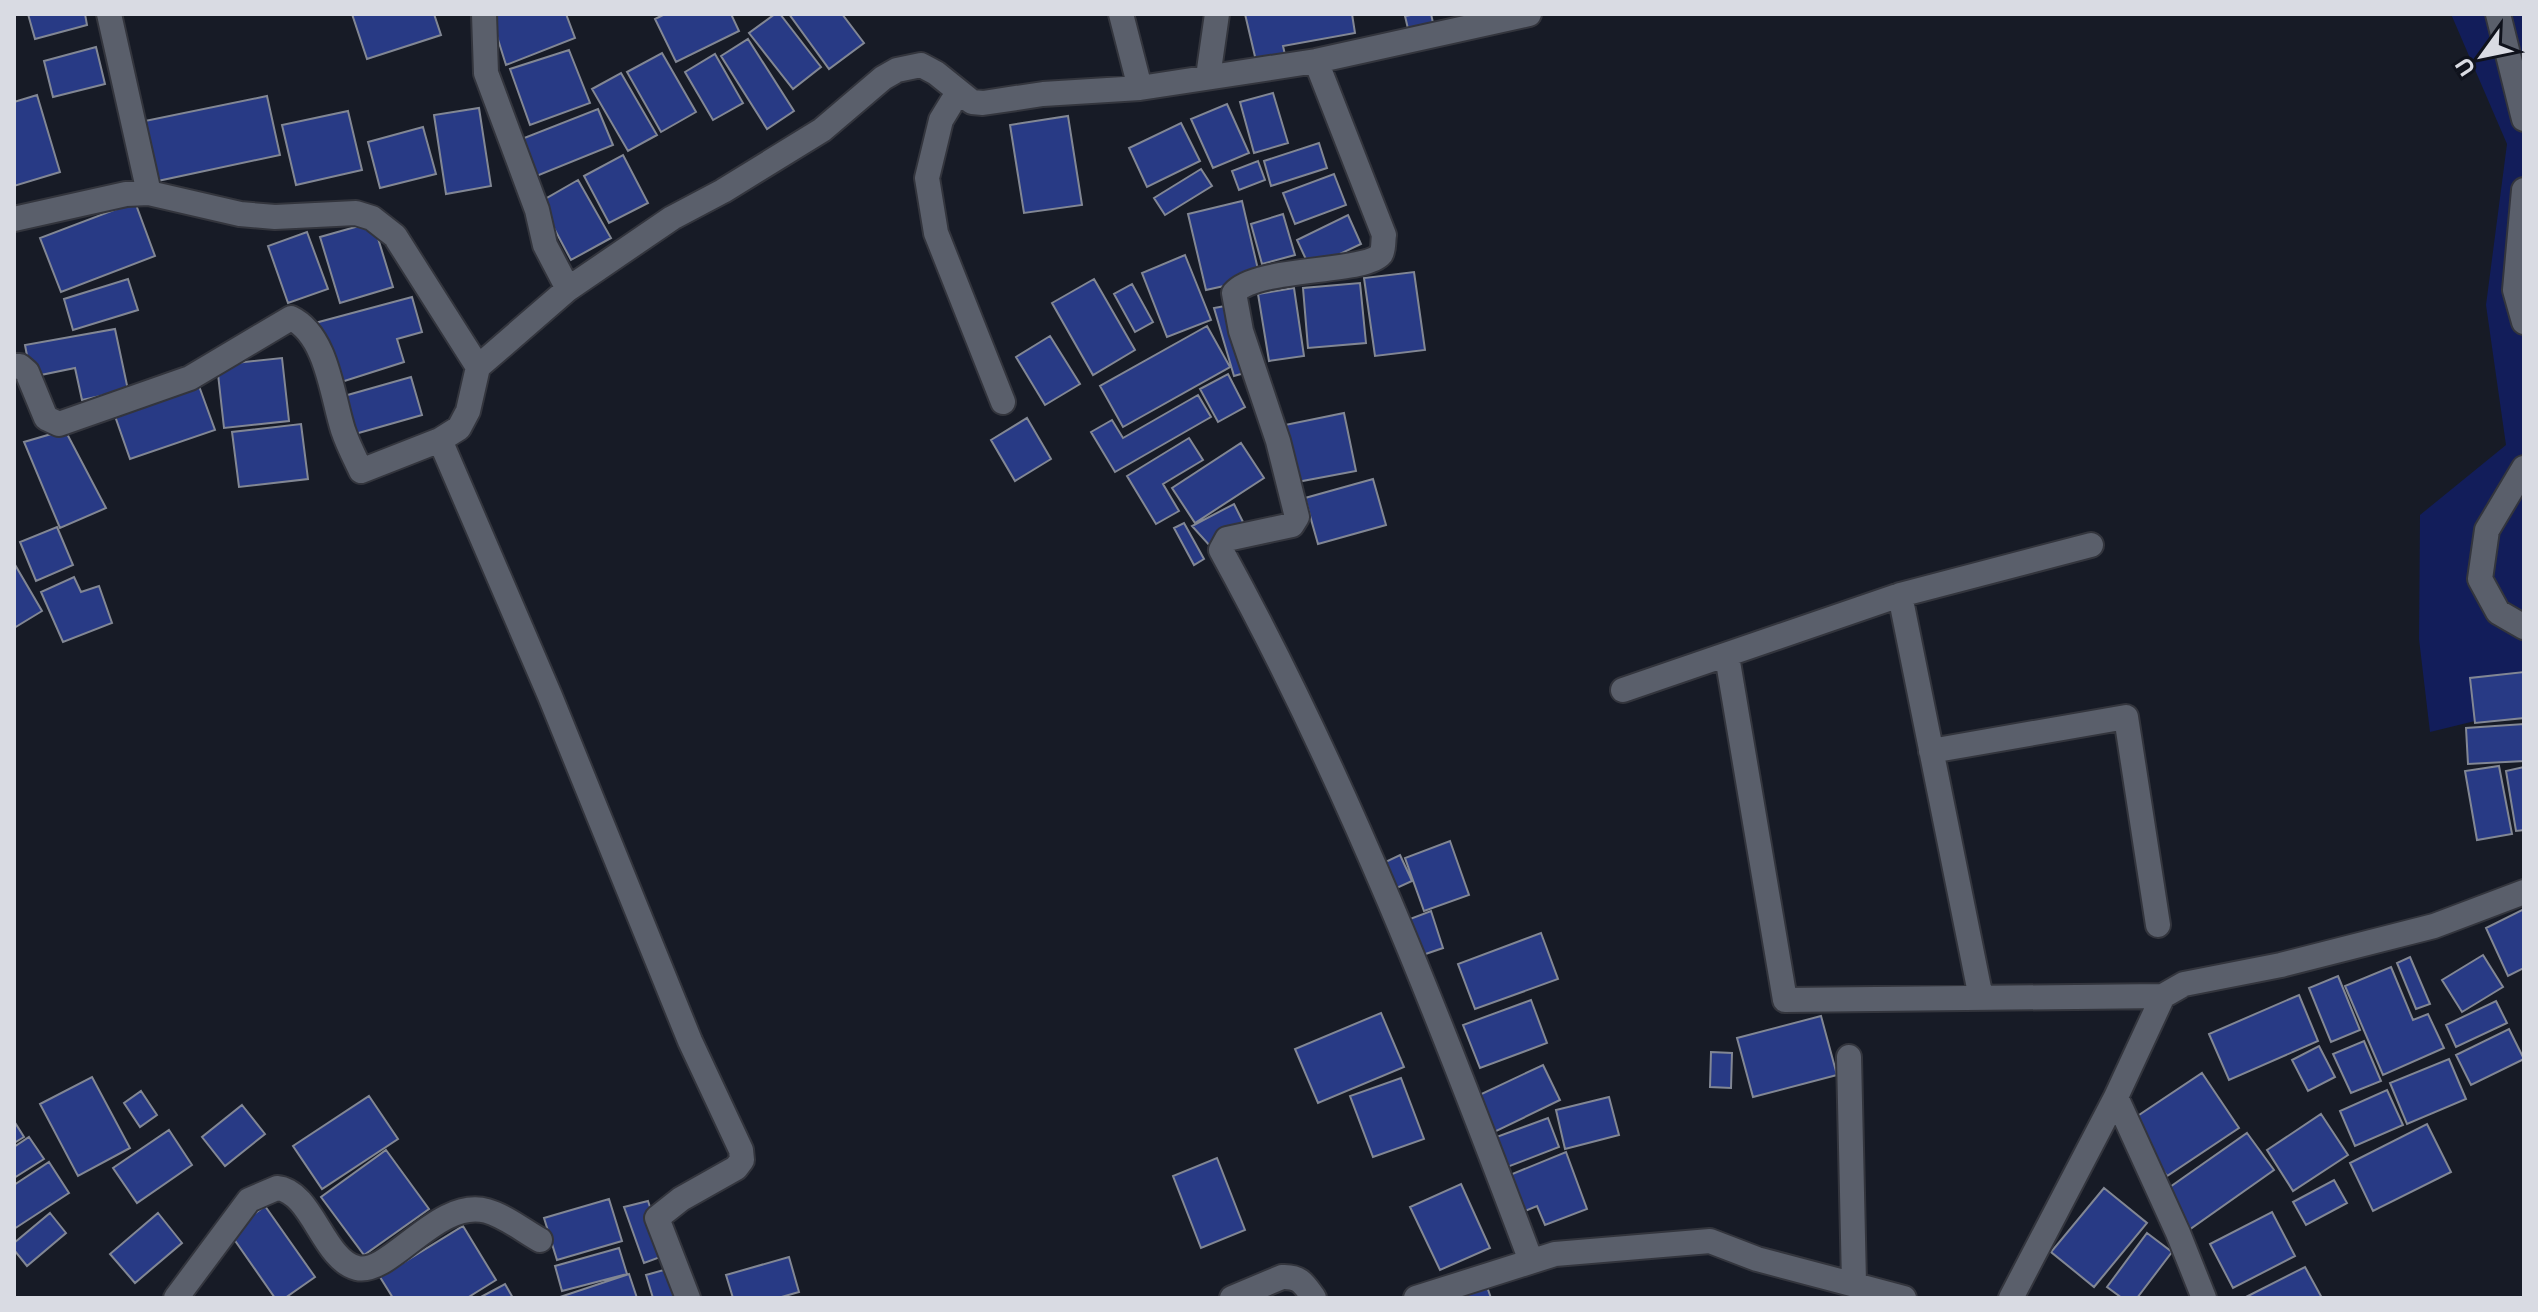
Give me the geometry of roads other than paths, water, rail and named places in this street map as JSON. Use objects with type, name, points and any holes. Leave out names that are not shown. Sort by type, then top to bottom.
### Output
[{"type":"street","points":[[109,14],[149,193]]},
{"type":"street","points":[[484,14],[486,73],[537,210],[545,245],[568,289]]},
{"type":"street","points":[[1121,14],[1140,88]]},
{"type":"street","points":[[1208,77],[1217,14]]},
{"type":"street","points":[[14,366],[20,366],[27,372],[46,418],[59,424],[190,378],[291,318],[316,341],[345,435],[361,471],[440,440],[459,428],[468,411],[478,367],[568,289],[672,218],[723,191],[822,130],[883,78],[897,70],[921,65],[972,102],[983,103],[1043,94],[1140,88],[1316,61],[1529,14]]},
{"type":"street","points":[[2498,14],[2524,119]]},
{"type":"street","points":[[1316,61],[1384,235],[1383,249],[1375,258],[1362,263],[1282,275],[1240,286],[1234,293],[1241,331],[1278,441],[1297,517],[1292,525],[1227,539],[1221,550],[1248,597],[1362,837],[1446,1035],[1531,1261]]},
{"type":"street","points":[[961,95],[952,102],[941,120],[927,178],[936,233],[1003,402]]},
{"type":"street","points":[[2524,190],[2515,290],[2524,322]]},
{"type":"street","points":[[14,219],[126,194],[149,193],[240,214],[275,217],[356,213],[372,218],[395,236],[478,367]]},
{"type":"street","points":[[440,440],[550,696],[690,1041],[741,1150],[742,1160],[736,1168],[681,1199],[657,1218],[688,1298]]},
{"type":"street","points":[[2524,468],[2487,530],[2480,579],[2498,612],[2524,627]]},
{"type":"street","points":[[1623,690],[1900,595],[2091,545]]},
{"type":"street","points":[[1900,595],[1981,998]]},
{"type":"street","points":[[1727,656],[1785,1000],[2163,996],[2184,984],[2281,965],[2434,926],[2524,892]]},
{"type":"street","points":[[1931,751],[2126,717],[2158,925]]},
{"type":"street","points":[[2011,1298],[2116,1097],[2163,996]]},
{"type":"street","points":[[1849,1057],[1854,1283]]},
{"type":"street","points":[[2116,1097],[2204,1298]]},
{"type":"street","points":[[176,1298],[249,1200],[277,1188],[292,1193],[340,1256],[356,1268],[372,1267],[438,1221],[458,1212],[485,1210],[540,1240]]},
{"type":"street","points":[[1416,1298],[1555,1254],[1710,1241],[1757,1259],[1904,1298]]},
{"type":"street","points":[[1232,1298],[1282,1277],[1291,1277],[1301,1280],[1314,1298]]}]
